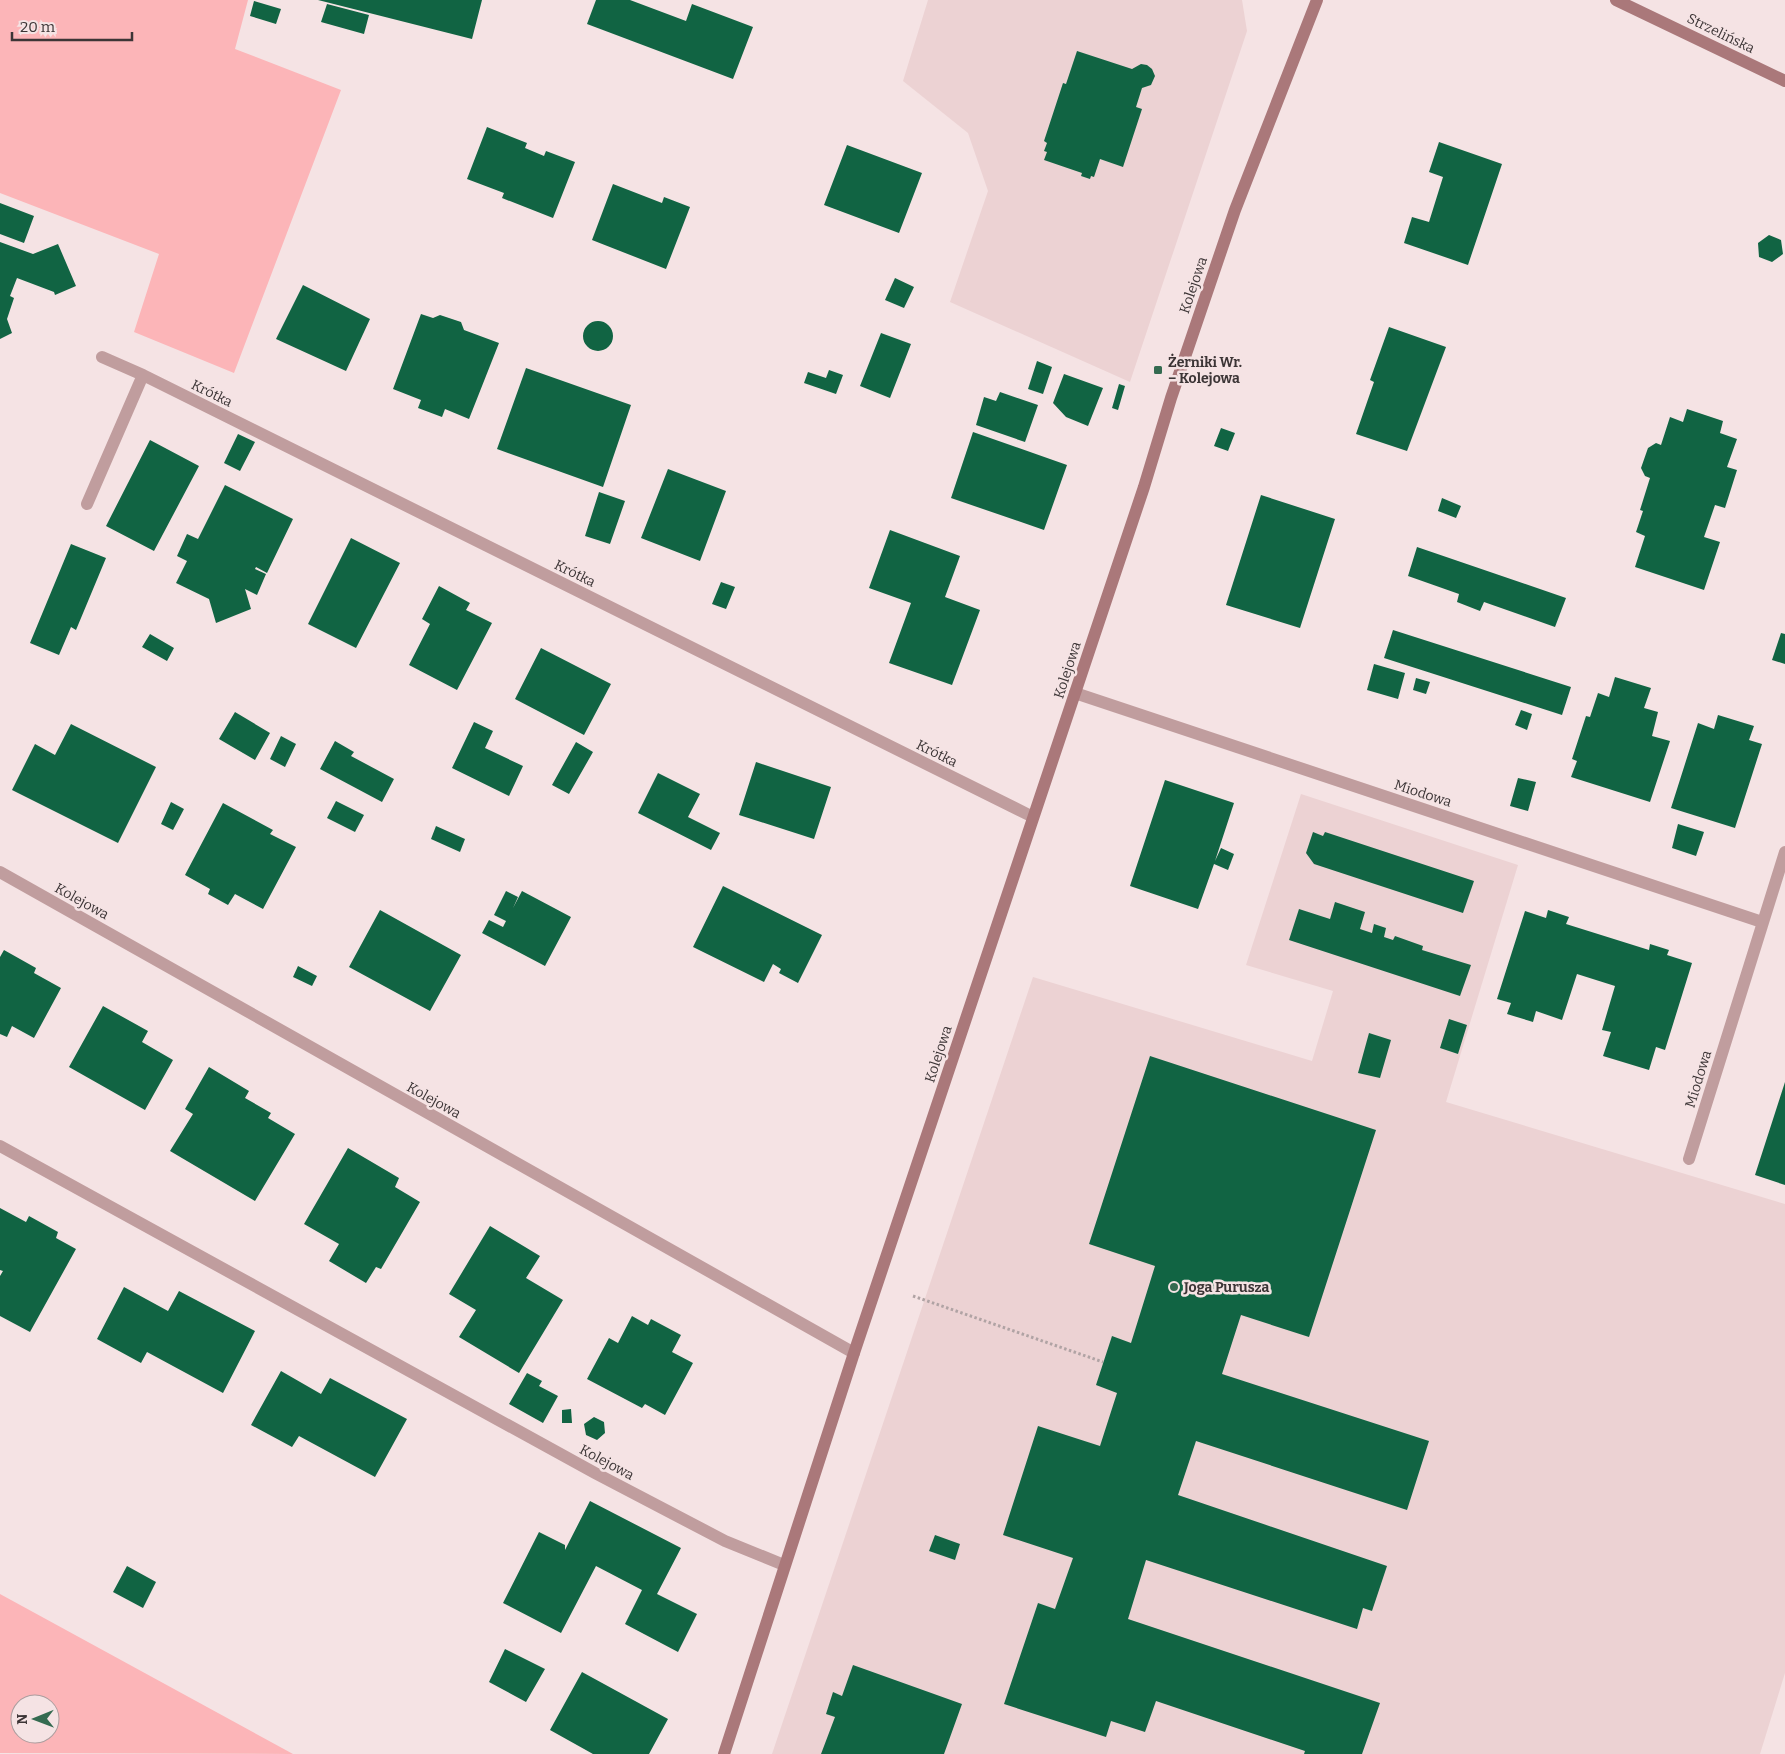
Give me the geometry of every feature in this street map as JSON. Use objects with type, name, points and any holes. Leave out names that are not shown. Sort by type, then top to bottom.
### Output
[{"type":"street","name":"Kolejowa","points":[[724,1754],[784,1565],[1075,693],[1171,398],[1235,210],[1317,0]]},
{"type":"street","name":"Strzelińska","points":[[1616,0],[1785,81]]},
{"type":"street","name":"Krótka","points":[[102,357],[143,375],[1033,817]]},
{"type":"street","points":[[88,504],[143,375]]},
{"type":"street","name":"Miodowa","points":[[1075,693],[1762,922]]},
{"type":"street","name":"Miodowa","points":[[1689,1159],[1785,852]]},
{"type":"street","name":"Kolejowa","points":[[0,872],[854,1353]]},
{"type":"street","name":"Kolejowa","points":[[0,1146],[595,1473],[725,1540],[784,1565]]},
{"type":"path","points":[[913,1296],[1104,1362]]},
{"type":"shaded area","points":[[0,0],[248,0],[235,49],[341,90],[234,373],[134,332],[159,254],[0,193]]},
{"type":"shaded area","points":[[928,0],[1242,0],[1247,31],[1130,382],[950,302],[988,191],[968,133],[903,81]]},
{"type":"shaded area","points":[[1301,794],[1518,865],[1446,1102],[1785,1204],[1785,1673],[1760,1754],[772,1754],[1033,977],[1312,1061],[1333,991],[1246,965]]},
{"type":"shaded area","points":[[0,1594],[293,1754],[0,1753]]},
{"type":"building","points":[[318,0],[482,0],[472,39]]},
{"type":"building","points":[[596,0],[630,0],[686,21],[692,4],[753,27],[733,79],[587,24]]},
{"type":"building","points":[[254,1],[281,9],[276,24],[250,16]]},
{"type":"building","points":[[327,4],[369,15],[364,34],[321,22]]},
{"type":"building","points":[[1077,51],[1132,69],[1141,64],[1147,65],[1152,69],[1155,76],[1151,85],[1142,88],[1136,107],[1142,109],[1123,167],[1100,159],[1094,177],[1091,176],[1090,179],[1081,176],[1082,173],[1044,160],[1047,152],[1044,151],[1047,143],[1044,141],[1063,83],[1066,84]]},
{"type":"building","points":[[487,127],[527,143],[525,148],[544,156],[546,151],[575,162],[553,218],[502,198],[504,193],[467,179]]},
{"type":"building","points":[[1439,142],[1502,164],[1468,265],[1404,243],[1412,217],[1429,222],[1443,177],[1429,172]]},
{"type":"building","points":[[847,145],[922,173],[899,233],[824,205]]},
{"type":"building","points":[[613,184],[662,203],[664,197],[690,207],[666,269],[592,240]]},
{"type":"building","points":[[0,203],[34,216],[24,243],[0,234]]},
{"type":"building","points":[[1769,235],[1781,240],[1783,254],[1772,262],[1759,257],[1758,243]]},
{"type":"building","points":[[0,242],[33,254],[58,244],[76,286],[55,295],[54,292],[17,278],[10,296],[14,298],[7,319],[12,333],[0,339]]},
{"type":"building","points":[[895,278],[914,287],[904,308],[885,300]]},
{"type":"building","points":[[303,285],[370,319],[346,371],[276,339]]},
{"type":"building","points":[[421,314],[433,318],[440,315],[461,322],[464,330],[499,343],[469,419],[445,409],[442,417],[418,408],[421,400],[393,389]]},
{"type":"building","points":[[598,321],[609,325],[613,336],[609,347],[598,351],[587,347],[583,336],[587,325]]},
{"type":"building","points":[[1389,327],[1446,347],[1407,451],[1356,434],[1374,382],[1370,380]]},
{"type":"building","points":[[881,333],[911,344],[890,398],[860,386]]},
{"type":"building","points":[[1037,361],[1052,367],[1043,394],[1028,389]]},
{"type":"building","points":[[526,368],[631,405],[603,487],[497,449]]},
{"type":"building","points":[[829,370],[843,375],[836,394],[804,383],[808,372],[826,378]]},
{"type":"building","points":[[1064,374],[1103,388],[1088,426],[1066,417],[1053,403]]},
{"type":"building","points":[[1119,384],[1125,386],[1118,410],[1112,408]]},
{"type":"building","points":[[1000,392],[1038,405],[1025,442],[976,425],[984,397],[996,401]]},
{"type":"building","points":[[1687,409],[1723,421],[1720,433],[1737,439],[1727,467],[1737,470],[1725,508],[1715,505],[1704,537],[1720,542],[1704,590],[1635,567],[1645,536],[1636,532],[1643,511],[1640,510],[1650,478],[1645,476],[1641,468],[1648,448],[1656,443],[1661,445],[1670,417],[1683,422]]},
{"type":"building","points":[[1221,428],[1235,433],[1228,451],[1214,446]]},
{"type":"building","points":[[973,432],[1067,465],[1044,530],[951,498]]},
{"type":"building","points":[[238,434],[255,442],[240,471],[224,463]]},
{"type":"building","points":[[150,440],[199,466],[154,551],[106,526]]},
{"type":"building","points":[[668,469],[726,491],[700,561],[641,538]]},
{"type":"building","points":[[225,485],[293,519],[267,573],[256,567],[255,569],[266,574],[257,595],[245,589],[251,609],[216,623],[209,599],[176,583],[187,561],[177,556],[187,534],[198,539]]},
{"type":"building","points":[[599,492],[625,501],[610,544],[585,536]]},
{"type":"building","points":[[1261,495],[1335,519],[1300,628],[1226,605]]},
{"type":"building","points":[[1442,498],[1461,506],[1456,518],[1438,511]]},
{"type":"building","points":[[890,530],[960,556],[945,597],[980,610],[952,685],[889,663],[911,603],[869,588]]},
{"type":"building","points":[[351,538],[400,563],[356,648],[308,624]]},
{"type":"building","points":[[71,544],[106,558],[76,630],[71,627],[59,655],[30,643]]},
{"type":"building","points":[[1417,547],[1566,598],[1555,627],[1484,602],[1480,611],[1457,602],[1459,594],[1408,576]]},
{"type":"building","points":[[721,582],[735,587],[726,609],[712,604]]},
{"type":"building","points":[[439,586],[470,603],[466,610],[492,623],[457,690],[409,665],[430,624],[422,619]]},
{"type":"building","points":[[1393,630],[1571,687],[1562,715],[1384,658]]},
{"type":"building","points":[[1781,633],[1785,634],[1785,664],[1772,660]]},
{"type":"building","points":[[150,634],[174,648],[167,661],[142,647]]},
{"type":"building","points":[[541,648],[611,684],[584,735],[515,699]]},
{"type":"building","points":[[1374,664],[1405,673],[1398,699],[1367,690]]},
{"type":"building","points":[[1615,677],[1651,688],[1644,708],[1658,712],[1652,736],[1670,741],[1650,802],[1571,777],[1577,761],[1572,759],[1586,716],[1590,717],[1598,693],[1609,697]]},
{"type":"building","points":[[1416,678],[1430,682],[1426,694],[1413,690]]},
{"type":"building","points":[[1521,710],[1532,714],[1527,730],[1515,725]]},
{"type":"building","points":[[235,712],[270,733],[255,760],[219,739]]},
{"type":"building","points":[[1718,715],[1754,726],[1749,740],[1762,744],[1735,828],[1671,808],[1698,723],[1714,729]]},
{"type":"building","points":[[474,722],[493,731],[485,748],[523,766],[509,796],[452,768]]},
{"type":"building","points":[[71,724],[156,767],[118,843],[12,790],[35,744],[55,755]]},
{"type":"building","points":[[281,736],[296,744],[285,767],[270,759]]},
{"type":"building","points":[[335,741],[354,752],[351,756],[394,779],[382,802],[320,769]]},
{"type":"building","points":[[576,742],[593,752],[569,794],[552,785]]},
{"type":"building","points":[[756,762],[831,787],[814,839],[739,815]]},
{"type":"building","points":[[658,773],[700,794],[688,817],[720,833],[711,850],[638,813]]},
{"type":"building","points":[[1518,778],[1536,782],[1528,811],[1510,806]]},
{"type":"building","points":[[1165,780],[1234,803],[1215,861],[1221,848],[1234,854],[1228,870],[1214,864],[1198,909],[1130,886]]},
{"type":"building","points":[[336,801],[364,815],[355,832],[327,818]]},
{"type":"building","points":[[171,802],[184,809],[173,830],[161,824]]},
{"type":"building","points":[[223,803],[273,830],[270,834],[296,847],[263,909],[235,894],[228,905],[208,894],[210,889],[185,875]]},
{"type":"building","points":[[1678,824],[1704,832],[1696,856],[1672,848]]},
{"type":"building","points":[[436,826],[465,839],[460,852],[431,839]]},
{"type":"building","points":[[1313,832],[1323,836],[1325,832],[1474,881],[1463,913],[1314,864],[1306,853]]},
{"type":"building","points":[[723,886],[822,935],[798,983],[779,973],[781,969],[773,964],[764,982],[693,947]]},
{"type":"building","points":[[506,891],[518,897],[513,908],[522,891],[571,917],[545,966],[482,933],[489,920],[503,927],[506,921],[494,915]]},
{"type":"building","points":[[1335,902],[1365,912],[1360,929],[1372,933],[1374,924],[1386,928],[1384,937],[1393,940],[1395,936],[1423,946],[1422,950],[1471,965],[1460,996],[1289,940],[1299,909],[1330,919]]},
{"type":"building","points":[[380,910],[461,955],[430,1011],[349,967]]},
{"type":"building","points":[[1548,910],[1569,917],[1566,924],[1649,950],[1650,944],[1669,950],[1667,955],[1692,963],[1665,1050],[1656,1047],[1649,1070],[1603,1056],[1611,1032],[1602,1030],[1615,986],[1577,974],[1562,1020],[1536,1011],[1533,1022],[1507,1014],[1511,1003],[1497,999],[1525,911],[1546,918]]},
{"type":"building","points":[[4,950],[36,968],[34,973],[61,988],[34,1038],[12,1026],[7,1037],[0,1034],[0,957]]},
{"type":"building","points":[[298,966],[317,976],[312,986],[293,977]]},
{"type":"building","points":[[103,1006],[148,1031],[142,1042],[173,1060],[145,1110],[69,1067]]},
{"type":"building","points":[[1449,1019],[1467,1025],[1458,1054],[1440,1048]]},
{"type":"building","points":[[1369,1033],[1391,1040],[1380,1078],[1358,1073]]},
{"type":"building","points":[[1150,1056],[1376,1130],[1309,1337],[1241,1315],[1222,1374],[1429,1441],[1407,1510],[1196,1441],[1178,1495],[1387,1566],[1372,1611],[1363,1608],[1357,1629],[1146,1560],[1128,1619],[1380,1703],[1362,1754],[1304,1754],[1305,1751],[1156,1701],[1145,1732],[1111,1721],[1106,1737],[1004,1704],[1038,1603],[1055,1609],[1073,1558],[1003,1535],[1038,1426],[1100,1446],[1117,1393],[1096,1385],[1112,1336],[1131,1343],[1155,1266],[1089,1244]]},
{"type":"building","points":[[209,1067],[249,1091],[245,1098],[271,1113],[268,1118],[295,1134],[255,1201],[170,1151],[193,1114],[185,1109]]},
{"type":"building","points":[[1785,1082],[1785,1185],[1755,1175]]},
{"type":"building","points":[[348,1148],[399,1178],[395,1187],[420,1202],[381,1269],[376,1267],[366,1283],[329,1261],[339,1244],[304,1224]]},
{"type":"building","points":[[0,1208],[26,1222],[29,1216],[58,1232],[56,1238],[76,1249],[30,1332],[0,1316],[0,1276],[3,1271],[0,1270]]},
{"type":"building","points":[[490,1226],[540,1256],[526,1278],[563,1300],[519,1373],[459,1337],[476,1310],[449,1294]]},
{"type":"building","points":[[124,1287],[168,1311],[179,1291],[255,1331],[223,1393],[147,1352],[141,1363],[97,1339]]},
{"type":"building","points":[[632,1316],[648,1325],[651,1319],[681,1335],[672,1352],[693,1363],[665,1415],[645,1404],[642,1408],[587,1379],[609,1338],[618,1343]]},
{"type":"building","points":[[281,1371],[321,1394],[330,1378],[407,1419],[375,1477],[299,1436],[292,1447],[251,1425]]},
{"type":"building","points":[[527,1373],[542,1381],[539,1386],[558,1396],[543,1423],[509,1404]]},
{"type":"building","points":[[571,1409],[572,1423],[562,1423],[562,1410]]},
{"type":"building","points":[[594,1417],[604,1422],[605,1433],[597,1440],[586,1435],[584,1424]]},
{"type":"building","points":[[590,1501],[681,1548],[657,1594],[697,1614],[678,1652],[625,1624],[642,1590],[596,1566],[561,1633],[503,1603],[539,1532],[565,1545],[565,1550]]},
{"type":"building","points":[[935,1535],[960,1544],[955,1560],[929,1551]]},
{"type":"building","points":[[127,1566],[156,1582],[143,1608],[113,1592]]},
{"type":"building","points":[[505,1649],[545,1669],[526,1702],[489,1682]]},
{"type":"building","points":[[853,1665],[962,1704],[944,1754],[821,1754],[835,1717],[826,1714],[833,1692],[842,1696]]},
{"type":"building","points":[[582,1672],[668,1719],[649,1754],[593,1754],[550,1730]]},
{"type":"place","name":"Żerniki Wr. – Kolejowa","points":[[1158,370]]},
{"type":"place","name":"Joga Purusza","points":[[1174,1287]]}]
